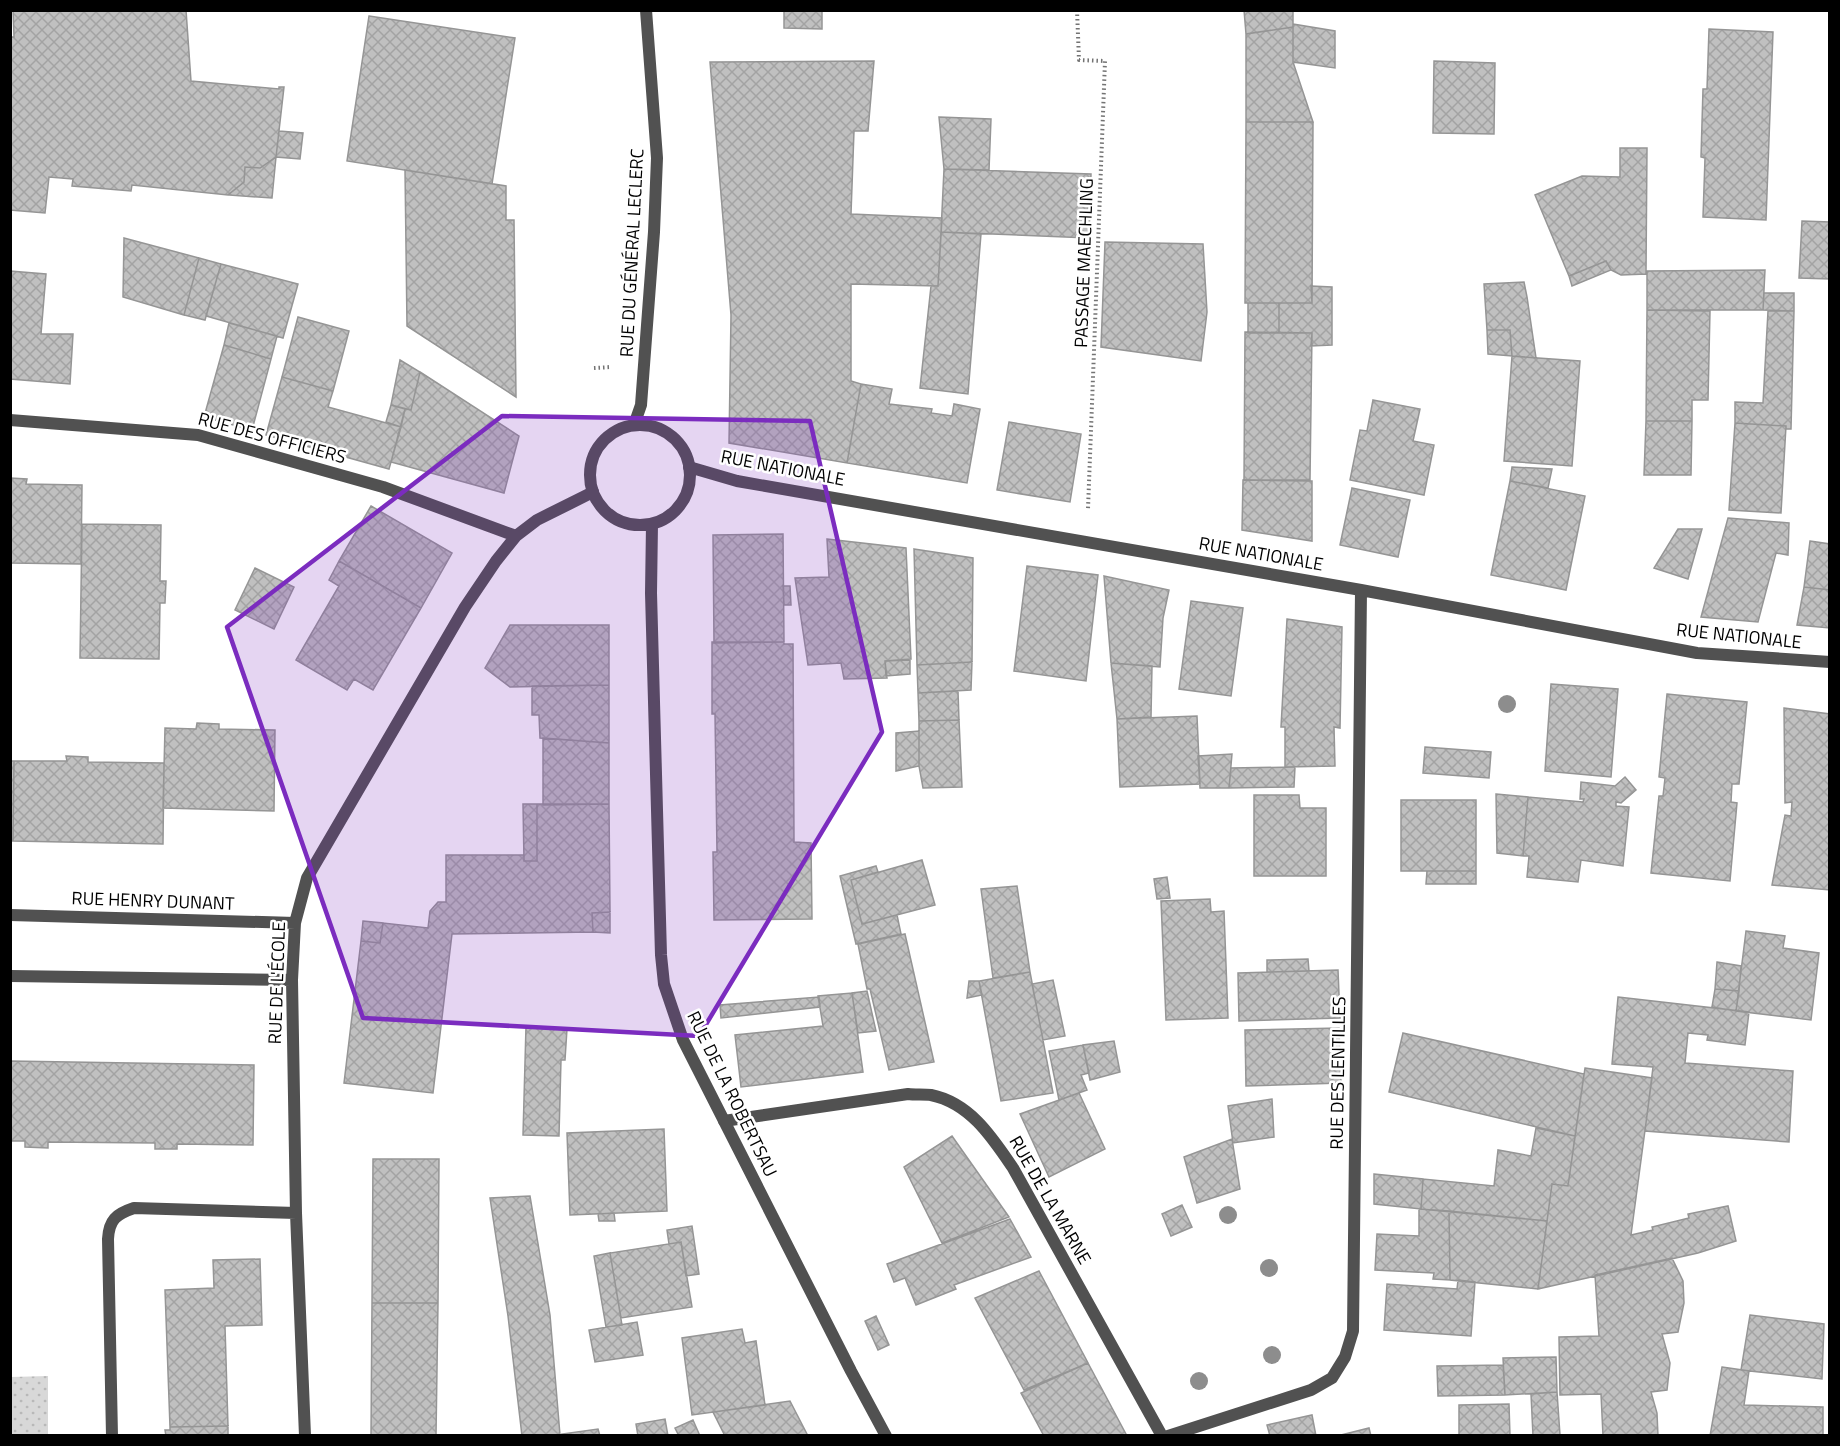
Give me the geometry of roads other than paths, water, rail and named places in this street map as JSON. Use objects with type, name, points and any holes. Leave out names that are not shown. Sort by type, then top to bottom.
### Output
[{"type":"street","name":"RUE DU GÉNÉRAL LECLERC","points":[[634,425],[641,405],[657,158],[646,10]]},
{"type":"street","name":"RUE DES OFFICIERS","points":[[10,420],[198,435],[383,487],[516,536]]},
{"type":"street","points":[[634,425],[658,429],[673,438],[683,451],[689,467],[689,482],[685,496],[666,518],[652,524],[637,525],[610,516],[600,505],[593,492],[590,476],[592,460],[600,446],[611,434],[634,425]]},
{"type":"street","name":"RUE NATIONALE","points":[[689,467],[737,481],[1083,540],[1697,652],[1830,662]]},
{"type":"street","name":"RUE DE L'ÉCOLE","points":[[305,1436],[296,1213],[292,980],[295,923],[308,878],[465,607],[496,561],[516,536],[537,520],[593,492]]},
{"type":"street","name":"RUE DE LA ROBERTSAU","points":[[652,524],[651,593],[661,955],[664,984],[683,1041],[845,1361],[886,1436]]},
{"type":"street","name":"RUE DES LENTILLES","points":[[1168,1436],[1311,1390],[1332,1378],[1345,1357],[1353,1331],[1361,590]]},
{"type":"street","name":"RUE HENRY DUNANT","points":[[10,915],[295,923]]},
{"type":"street","points":[[10,976],[292,980]]},
{"type":"street","name":"RUE DE LA MARNE","points":[[723,1121],[908,1094],[931,1095],[956,1104],[974,1118],[992,1137],[1013,1168],[1162,1436]]},
{"type":"street","points":[[112,1436],[108,1239],[112,1219],[121,1212],[134,1208],[296,1213]]}]
